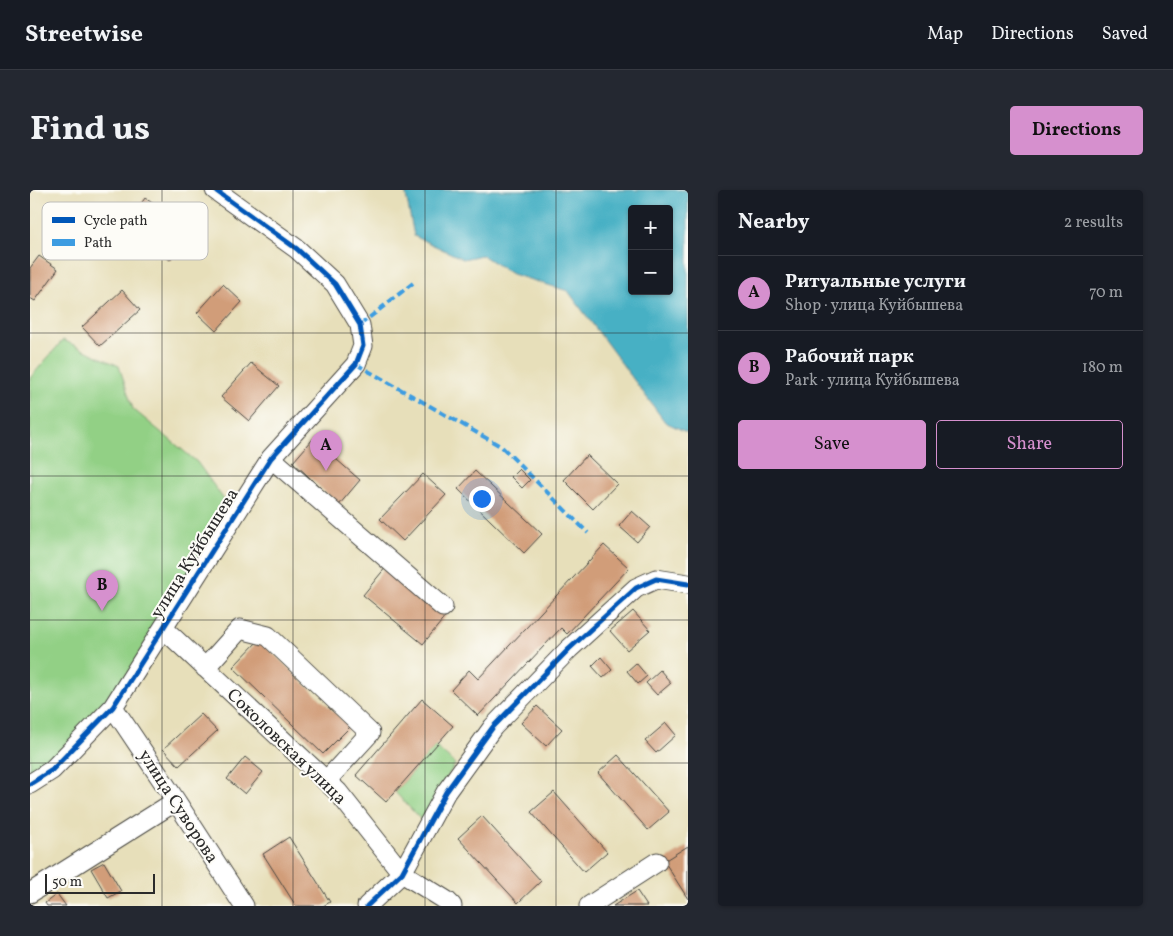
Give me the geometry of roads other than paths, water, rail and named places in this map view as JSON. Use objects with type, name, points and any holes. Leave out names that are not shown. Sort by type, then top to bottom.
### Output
[{"type":"street","name":"улица Куйбышева","points":[[30,784],[52,770],[113,707],[271,458],[356,364],[363,346],[360,325],[335,284],[297,249],[215,190]]},
{"type":"street","points":[[271,458],[443,607]]},
{"type":"street","points":[[367,906],[402,873],[446,792],[493,727],[569,649],[636,588],[656,580],[688,584]]},
{"type":"street","name":"Соколовская улица","points":[[163,628],[338,792],[402,873],[452,906]]},
{"type":"street","points":[[205,668],[240,629],[268,636],[370,733],[326,781]]},
{"type":"street","name":"улица Суворова","points":[[113,707],[244,906]]},
{"type":"street","points":[[30,893],[176,801]]},
{"type":"street","points":[[590,906],[657,862]]},
{"type":"water","points":[[405,190],[688,190],[688,433],[665,422],[568,291],[512,274],[482,255],[463,259],[414,236]]},
{"type":"place","name":"Ритуальные услуги","points":[[326,471]]},
{"type":"place","name":"Рабочий парк","points":[[102,611]]}]
